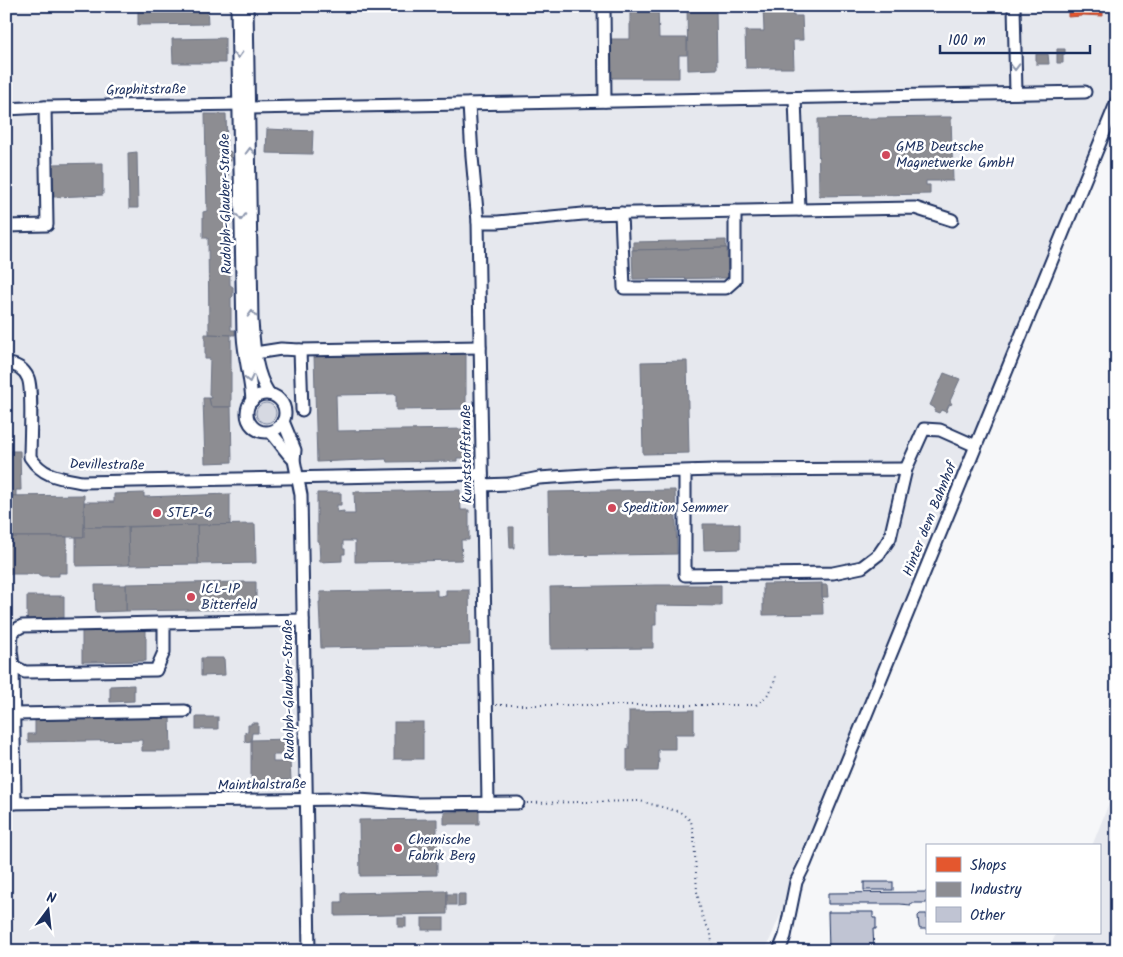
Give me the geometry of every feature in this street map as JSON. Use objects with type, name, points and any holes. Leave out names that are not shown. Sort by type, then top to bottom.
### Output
[{"type":"street","name":"Rudolph-Glauber-Straße","points":[[237,6],[245,105],[252,321],[255,353],[261,380],[269,394],[276,397],[283,404],[285,411],[284,421],[295,450],[294,460],[302,505],[309,951]]},
{"type":"street","name":"Rudolph-Glauber-Straße","points":[[247,6],[243,335],[244,356],[252,401],[247,414],[250,423],[256,429],[270,432],[277,438],[286,454],[294,460]]},
{"type":"street","points":[[604,6],[605,101]]},
{"type":"street","points":[[1014,6],[1016,93]]},
{"type":"street","name":"Graphitstraße","points":[[6,109],[44,107],[469,104],[1085,92]]},
{"type":"street","points":[[795,98],[799,210]]},
{"type":"street","name":"Hinter dem Bahnhof","points":[[779,951],[785,936],[796,882],[1117,101]]},
{"type":"street","name":"Kunststoffstraße","points":[[469,104],[478,222],[488,803]]},
{"type":"street","points":[[6,226],[46,225],[44,107]]},
{"type":"street","points":[[478,222],[583,214],[915,208],[952,220]]},
{"type":"street","points":[[621,213],[624,288],[726,288],[735,280],[735,212]]},
{"type":"street","points":[[255,353],[281,349],[480,347]]},
{"type":"street","points":[[300,350],[302,410]]},
{"type":"street","name":"Devillestraße","points":[[6,364],[15,365],[22,370],[30,383],[30,457],[36,466],[55,478],[82,482],[298,478],[482,479],[509,484],[539,478],[685,471],[906,469]]},
{"type":"street","points":[[252,401],[260,396],[269,394]]},
{"type":"street","points":[[270,432],[279,427],[284,421]]},
{"type":"street","points":[[685,471],[685,575],[833,573],[862,567],[879,554],[890,538],[906,469],[924,429],[940,430],[976,446]]},
{"type":"street","points":[[10,803],[15,714],[11,650],[12,632],[22,626],[303,620]]},
{"type":"street","points":[[13,666],[25,672],[156,670],[164,652],[164,623]]},
{"type":"street","points":[[15,714],[185,711]]},
{"type":"street","name":"Mainthalstraße","points":[[10,803],[306,799],[357,799],[417,804],[518,803]]},
{"type":"path","points":[[486,705],[756,705],[768,696],[776,674]]},
{"type":"path","points":[[518,803],[640,801],[680,812],[691,821],[694,838],[696,892],[702,916],[711,934],[713,951]]},
{"type":"shaded area","points":[[6,6],[1117,6],[1117,136],[1104,151],[765,951],[6,951]]},
{"type":"shaded area","points":[[266,403],[273,406],[276,413],[273,420],[266,423],[259,420],[256,413],[259,406]]},
{"type":"shaded area","points":[[1117,783],[1117,951],[1049,951],[1056,934],[1100,934],[1100,844],[1093,844]]},
{"type":"building: Shops","points":[[1068,6],[1103,6],[1103,16],[1082,15],[1068,17]]},
{"type":"building: Industry","points":[[138,6],[207,6],[208,24],[138,25]]},
{"type":"building: Industry","points":[[630,6],[658,6],[659,38],[687,38],[687,55],[679,55],[679,78],[608,78],[608,39],[630,39]]},
{"type":"building: Industry","points":[[687,6],[793,6],[793,16],[802,16],[803,40],[793,40],[794,68],[746,68],[745,31],[764,31],[763,7],[716,8],[717,69],[688,70]]},
{"type":"building: Industry","points":[[225,38],[225,63],[173,63],[172,39]]},
{"type":"building: Industry","points":[[1057,49],[1065,49],[1063,63],[1057,63]]},
{"type":"building: Industry","points":[[1036,54],[1048,54],[1049,64],[1036,64]]},
{"type":"building: Industry","points":[[205,114],[226,114],[227,150],[231,152],[231,161],[228,164],[229,211],[231,215],[229,218],[229,231],[232,234],[229,238],[230,285],[233,287],[231,330],[235,330],[235,335],[209,334],[208,238],[203,238],[203,212],[207,211]]},
{"type":"building: Industry","name":"GMB Deutsche Magnetwerke GmbH","points":[[951,117],[953,181],[926,181],[926,185],[930,185],[930,194],[819,196],[818,119]]},
{"type":"building: Industry","points":[[267,129],[313,131],[312,154],[266,153]]},
{"type":"building: Industry","points":[[137,152],[138,208],[129,208],[128,153]]},
{"type":"building: Industry","points":[[103,163],[103,195],[54,197],[53,164]]},
{"type":"building: Industry","points":[[726,240],[726,248],[633,250],[633,242]]},
{"type":"building: Industry","points":[[727,248],[728,278],[633,279],[632,250]]},
{"type":"building: Industry","points":[[205,334],[231,335],[231,407],[211,407],[209,398],[211,398],[209,394],[210,359],[205,359]]},
{"type":"building: Industry","points":[[466,352],[466,409],[396,410],[396,394],[336,395],[337,431],[467,429],[468,458],[457,458],[457,461],[387,462],[386,459],[317,462],[314,355]]},
{"type":"building: Industry","points":[[687,361],[689,453],[643,454],[641,362]]},
{"type":"building: Industry","points":[[944,373],[960,379],[950,401],[952,404],[949,405],[946,412],[941,410],[939,413],[934,411],[935,408],[930,405]]},
{"type":"building: Industry","points":[[203,398],[209,398],[211,407],[231,407],[232,462],[205,463]]},
{"type":"building: Industry","points":[[6,451],[20,451],[21,490],[16,490],[16,496],[6,496]]},
{"type":"building: Industry","points":[[460,490],[461,510],[469,510],[469,540],[461,540],[462,560],[355,562],[355,541],[343,541],[345,554],[342,554],[342,561],[320,562],[319,541],[317,541],[317,493],[341,493],[341,505],[337,505],[337,512],[344,511],[344,514],[355,514],[354,492]]},
{"type":"building: Industry","name":"Spedition Semmer","points":[[675,490],[677,554],[549,556],[548,492]]},
{"type":"building: Industry","name":"STEP-G","points":[[144,493],[144,497],[230,494],[230,525],[84,527],[84,502],[114,502],[114,494]]},
{"type":"building: Industry","points":[[84,495],[84,537],[6,537],[6,496]]},
{"type":"building: Industry","points":[[255,524],[256,563],[198,564],[197,525]]},
{"type":"building: Industry","points":[[703,524],[740,524],[740,549],[704,550]]},
{"type":"building: Industry","points":[[197,525],[198,564],[129,565],[128,527]]},
{"type":"building: Industry","points":[[84,527],[128,527],[129,565],[76,566],[76,537],[84,537]]},
{"type":"building: Industry","points":[[509,527],[514,527],[514,548],[510,548]]},
{"type":"building: Industry","points":[[6,537],[67,537],[67,573],[59,573],[59,576],[6,574]]},
{"type":"building: Industry","name":"ICL-IP Bitterfeld","points":[[256,582],[256,609],[126,611],[126,584]]},
{"type":"building: Industry","points":[[822,583],[823,614],[763,615],[763,584]]},
{"type":"building: Industry","points":[[95,585],[126,585],[126,611],[96,612]]},
{"type":"building: Industry","points":[[721,585],[721,606],[656,605],[656,625],[653,625],[653,648],[551,649],[550,587]]},
{"type":"building: Industry","points":[[822,585],[827,585],[828,597],[822,597]]},
{"type":"building: Industry","points":[[437,590],[437,596],[446,596],[446,590],[469,590],[470,645],[321,648],[320,592]]},
{"type":"building: Industry","points":[[27,596],[64,596],[64,618],[27,619]]},
{"type":"building: Industry","points":[[146,630],[146,661],[82,662],[82,631]]},
{"type":"building: Industry","points":[[201,658],[224,658],[225,675],[201,676]]},
{"type":"building: Industry","points":[[134,685],[134,701],[110,702],[110,686]]},
{"type":"building: Industry","points":[[694,710],[694,734],[675,734],[675,749],[658,749],[658,771],[627,771],[629,711]]},
{"type":"building: Industry","points":[[170,717],[171,751],[142,751],[142,740],[28,742],[28,734],[35,734],[35,720]]},
{"type":"building: Industry","points":[[196,717],[218,717],[218,729],[196,729]]},
{"type":"building: Industry","points":[[394,722],[423,722],[423,759],[394,759]]},
{"type":"building: Industry","points":[[251,723],[258,723],[258,733],[252,733],[251,741],[245,742],[245,732],[248,732],[248,725],[251,725]]},
{"type":"building: Industry","points":[[290,739],[290,755],[273,755],[273,762],[290,762],[291,780],[251,781],[251,740]]},
{"type":"building: Industry","points":[[479,811],[479,824],[444,824],[444,812]]},
{"type":"building: Industry","name":"Chemische Fabrik Berg","points":[[437,819],[437,875],[360,876],[359,820]]},
{"type":"building: Industry","points":[[447,891],[447,914],[335,916],[335,902],[342,902],[342,893]]},
{"type":"building: Industry","points":[[447,894],[456,894],[456,905],[447,905]]},
{"type":"building: Industry","points":[[458,894],[465,894],[465,906],[458,907]]},
{"type":"building: Industry","points":[[398,918],[406,918],[406,927],[398,927]]},
{"type":"building: Industry","points":[[422,918],[444,918],[444,930],[422,930]]},
{"type":"building: Other","points":[[864,882],[893,882],[893,890],[864,890]]},
{"type":"building: Other","points":[[926,892],[926,903],[911,903],[911,905],[828,904],[828,893]]},
{"type":"building: Other","points":[[828,912],[873,912],[873,918],[876,918],[876,929],[873,929],[874,951],[829,951]]},
{"type":"building: Other","points":[[926,914],[926,929],[920,929],[918,916]]},
{"type":"place","name":"GMB Deutsche Magnetwerke GmbH","points":[[886,155]]},
{"type":"place","name":"Spedition Semmer","points":[[612,508]]},
{"type":"place","name":"STEP-G","points":[[157,513]]},
{"type":"place","name":"ICL-IP Bitterfeld","points":[[191,597]]},
{"type":"place","name":"Chemische Fabrik Berg","points":[[398,848]]}]
